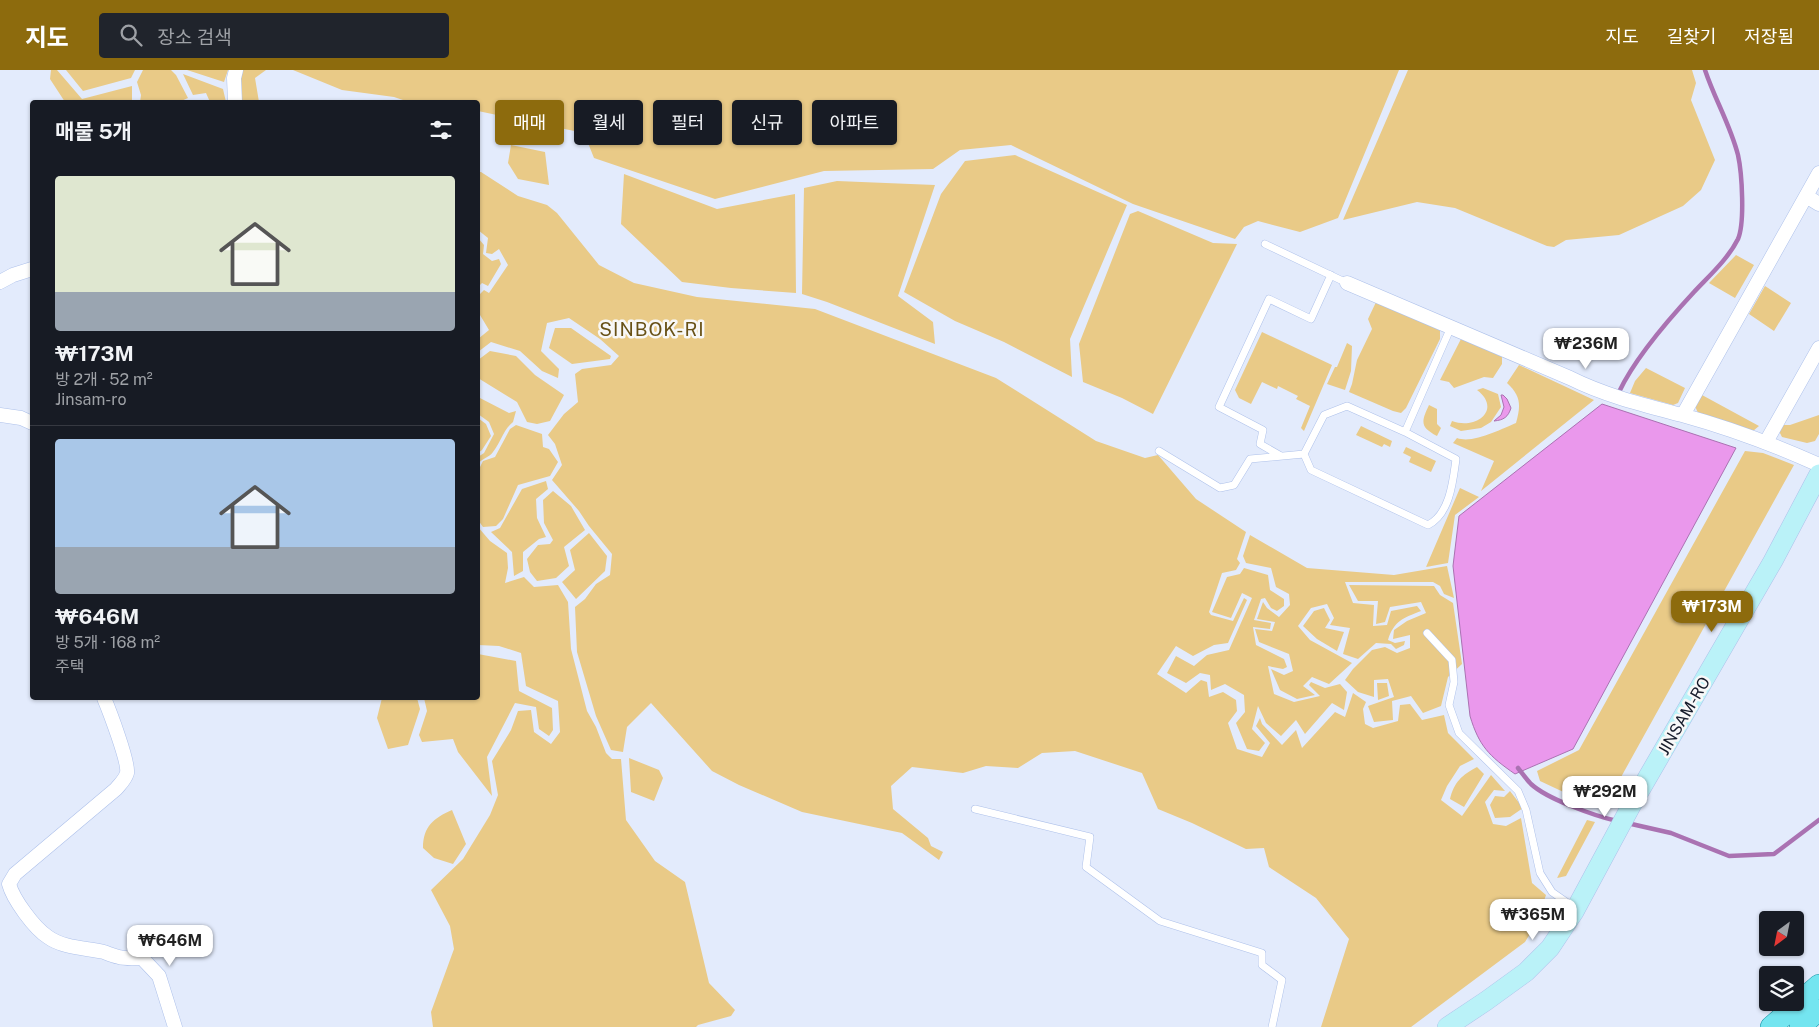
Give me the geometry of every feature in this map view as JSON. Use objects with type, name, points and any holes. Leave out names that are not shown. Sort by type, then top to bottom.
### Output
[{"type":"main road","points":[[1771,1027],[1819,985]]},
{"type":"main road","points":[[1800,1027],[1819,1010]]},
{"type":"street","points":[[235,100],[234,78],[236,70]]},
{"type":"street","points":[[1683,415],[1819,173]]},
{"type":"street","points":[[1806,196],[1819,204]]},
{"type":"street","points":[[0,282],[13,275],[30,270]]},
{"type":"street","points":[[1347,283],[1595,390],[1656,409],[1683,415],[1766,442],[1819,465]]},
{"type":"street","points":[[1766,442],[1819,348]]},
{"type":"street","points":[[0,415],[21,418],[30,422]]},
{"type":"street","name":"JINSAM-RO","points":[[1447,1027],[1526,972],[1550,948],[1576,908],[1631,806],[1773,561],[1819,474]]},
{"type":"street","points":[[105,700],[127,768],[124,780],[116,789],[15,874],[9,884],[11,891],[18,901],[41,932],[48,938],[60,943],[120,958],[142,958],[158,976],[175,1027]]},
{"type":"lane","points":[[1265,244],[1347,283]]},
{"type":"lane","points":[[1281,456],[1260,444],[1263,430],[1220,407],[1269,299],[1311,319],[1331,275]]},
{"type":"lane","points":[[1405,432],[1451,327]]},
{"type":"lane","points":[[1347,406],[1405,432],[1456,459],[1452,490],[1437,520],[1428,525],[1311,470],[1304,454],[1324,414],[1347,406]]},
{"type":"lane","points":[[1159,451],[1220,488],[1234,485],[1250,459],[1304,454]]},
{"type":"lane","points":[[1427,633],[1452,660],[1454,682],[1449,705],[1459,733],[1518,791],[1526,810],[1540,874],[1552,892],[1576,908]]},
{"type":"lane","points":[[975,809],[1090,837],[1086,867],[1160,921],[1262,953],[1262,965],[1282,980],[1272,1027]]},
{"type":"shaded area","points":[[51,70],[57,70],[82,99],[132,86],[132,100],[64,100],[50,79]]},
{"type":"shaded area","points":[[66,70],[135,70],[131,78],[83,91]]},
{"type":"shaded area","points":[[143,70],[171,70],[176,75],[188,98],[184,100],[140,100],[141,95],[137,82]]},
{"type":"shaded area","points":[[187,70],[228,70],[224,82]]},
{"type":"shaded area","points":[[242,70],[266,70],[255,78],[259,100],[238,100]]},
{"type":"shaded area","points":[[293,70],[1399,70],[1338,218],[1300,232],[1258,221],[1244,227],[1235,239],[1133,204],[1011,145],[960,150],[933,169],[824,171],[715,199],[594,158],[589,145],[643,145],[643,100],[574,100],[574,131],[564,129],[564,100],[495,100],[495,115],[480,111],[480,100],[403,100],[394,97],[342,90]]},
{"type":"shaded area","points":[[1408,70],[1692,70],[1696,83],[1691,100],[1715,160],[1701,190],[1683,206],[1619,235],[1566,240],[1554,247],[1547,246],[1455,208],[1417,202],[1343,220]]},
{"type":"shaded area","points":[[183,74],[223,89],[226,100],[209,100],[206,93],[193,95]]},
{"type":"shaded area","points":[[511,145],[545,152],[549,185],[518,179],[508,163]]},
{"type":"shaded area","points":[[1015,155],[1127,205],[1070,339],[1072,377],[1004,342],[955,321],[904,292],[941,194],[965,161]]},
{"type":"shaded area","points":[[480,172],[518,196],[547,205],[557,213],[599,265],[634,283],[697,297],[815,309],[996,378],[1096,441],[1145,458],[1158,455],[1196,499],[1246,532],[1237,559],[1240,563],[1236,570],[1222,573],[1209,612],[1211,615],[1233,621],[1244,598],[1247,600],[1228,643],[1214,645],[1193,656],[1176,646],[1157,674],[1186,693],[1201,680],[1207,682],[1209,697],[1223,692],[1236,700],[1237,711],[1228,723],[1237,749],[1262,757],[1270,743],[1256,726],[1260,718],[1262,724],[1282,745],[1296,730],[1302,748],[1335,712],[1345,717],[1353,693],[1366,702],[1363,709],[1365,724],[1373,728],[1398,721],[1400,705],[1410,704],[1422,720],[1444,715],[1448,733],[1474,759],[1460,766],[1447,786],[1441,800],[1462,816],[1491,775],[1505,791],[1494,790],[1485,802],[1493,824],[1506,826],[1521,818],[1532,883],[1546,895],[1536,924],[1525,942],[1411,1027],[1321,1027],[1349,939],[1316,898],[1269,867],[1264,848],[1246,849],[1158,809],[1142,773],[1075,751],[1042,753],[1018,768],[986,766],[963,773],[912,767],[891,786],[893,809],[928,838],[931,846],[943,852],[939,860],[902,833],[802,812],[739,785],[712,771],[651,703],[627,727],[623,752],[611,750],[596,716],[577,652],[575,607],[585,599],[596,584],[610,575],[612,554],[552,480],[562,465],[555,444],[548,435],[564,414],[578,402],[575,374],[582,369],[611,365],[619,356],[600,339],[569,318],[547,323],[541,351],[559,369],[558,378],[542,371],[520,351],[491,342],[480,350],[480,337],[489,330],[480,315],[480,294],[484,290],[489,293],[508,265],[499,249],[492,254],[486,253],[488,238],[480,232]]},
{"type":"shaded area","points":[[624,174],[717,209],[795,194],[796,293],[682,282],[621,224]]},
{"type":"shaded area","points":[[837,181],[935,185],[898,296],[933,322],[935,344],[802,294],[804,188]]},
{"type":"shaded area","points":[[1138,211],[1213,243],[1237,244],[1153,414],[1122,398],[1083,382],[1079,344],[1130,214]]},
{"type":"shaded area","points":[[480,240],[484,245],[483,254],[492,261],[499,259],[501,264],[488,286],[482,283],[480,285]]},
{"type":"shaded area","points":[[1736,255],[1754,265],[1735,298],[1709,283]]},
{"type":"shaded area","points":[[1765,286],[1791,303],[1774,331],[1749,314]]},
{"type":"shaded area","points":[[1377,300],[1440,330],[1440,339],[1406,408],[1401,413],[1349,392],[1357,360],[1372,329],[1368,319]]},
{"type":"shaded area","points":[[555,328],[571,328],[611,356],[610,359],[572,364],[549,348]]},
{"type":"shaded area","points":[[1262,332],[1332,365],[1304,431],[1301,428],[1310,406],[1296,399],[1298,396],[1278,386],[1277,389],[1262,382],[1251,404],[1239,398],[1235,390]]},
{"type":"shaded area","points":[[1461,339],[1466,339],[1502,357],[1502,364],[1493,378],[1484,377],[1454,388],[1449,382],[1440,380]]},
{"type":"shaded area","points":[[1347,343],[1352,346],[1351,371],[1345,390],[1327,384],[1335,367],[1337,367]]},
{"type":"shaded area","points":[[490,351],[516,356],[535,375],[564,395],[550,421],[537,424],[527,422],[517,402],[480,379],[480,358]]},
{"type":"shaded area","points":[[1519,365],[1594,400],[1481,491],[1494,461],[1453,443],[1457,438],[1471,439],[1479,437],[1516,423],[1519,401],[1515,392],[1507,383]]},
{"type":"shaded area","points":[[1646,368],[1685,388],[1678,403],[1673,405],[1630,393],[1635,381]]},
{"type":"shaded area","points":[[1483,388],[1498,394],[1501,407],[1491,422],[1481,428],[1461,431],[1450,426],[1452,421],[1470,423],[1483,416],[1487,411],[1487,404],[1484,397],[1477,390]]},
{"type":"shaded area","points":[[1501,395],[1507,399],[1511,408],[1505,418],[1494,421],[1501,415],[1504,407]]},
{"type":"shaded area","points":[[1702,395],[1759,426],[1753,431],[1698,413],[1695,406]]},
{"type":"shaded area","points":[[480,398],[509,413],[516,411],[513,422],[493,452],[480,461],[480,456],[484,453],[494,434],[489,422],[480,415]]},
{"type":"shaded area","points":[[1602,404],[1736,448],[1573,749],[1515,774],[1498,762],[1486,750],[1477,735],[1470,716],[1453,566],[1459,516]]},
{"type":"shaded area","points":[[1429,405],[1437,409],[1437,424],[1441,428],[1437,436],[1427,430],[1424,424],[1424,416]]},
{"type":"shaded area","points":[[1819,415],[1819,434],[1815,441],[1807,443],[1782,437],[1779,431],[1783,425],[1790,425]]},
{"type":"shaded area","points":[[480,420],[486,424],[491,436],[480,452]]},
{"type":"shaded area","points":[[516,425],[542,434],[543,447],[549,449],[558,462],[550,476],[518,485],[503,519],[496,526],[483,527],[480,523],[480,467],[483,461],[495,457],[510,429]]},
{"type":"shaded area","points":[[1361,426],[1392,441],[1390,447],[1384,444],[1382,447],[1356,435]]},
{"type":"shaded area","points":[[1406,447],[1436,461],[1431,472],[1409,462],[1411,457],[1403,453]]},
{"type":"shaded area","points":[[1745,451],[1763,453],[1794,465],[1610,797],[1589,804],[1540,781],[1537,771],[1579,750]]},
{"type":"shaded area","points":[[546,481],[548,489],[536,499],[537,518],[546,537],[539,539],[523,552],[523,571],[514,576],[512,552],[491,532],[500,528],[522,489]]},
{"type":"shaded area","points":[[1460,488],[1479,497],[1455,515],[1448,563],[1426,567]]},
{"type":"shaded area","points":[[553,491],[571,506],[585,530],[564,547],[569,566],[556,578],[537,581],[530,572],[527,559],[538,545],[550,544],[553,540],[544,523],[543,500]]},
{"type":"shaded area","points":[[480,529],[490,541],[507,553],[508,568],[505,583],[524,577],[534,587],[558,585],[568,602],[571,649],[587,711],[596,727],[606,753],[612,759],[621,759],[626,820],[655,861],[685,882],[709,983],[735,1010],[731,1016],[696,1027],[433,1027],[431,1012],[454,949],[450,926],[431,890],[463,859],[490,815],[498,795],[492,761],[511,730],[518,711],[531,710],[534,732],[551,744],[560,732],[558,701],[526,686],[521,653],[499,646],[480,645]]},
{"type":"shaded area","points":[[589,533],[607,556],[605,571],[576,599],[562,582],[575,570],[570,550]]},
{"type":"shaded area","points":[[1250,535],[1307,568],[1394,575],[1447,566],[1454,598],[1444,594],[1440,586],[1433,582],[1345,582],[1353,603],[1374,605],[1373,626],[1387,625],[1391,611],[1417,606],[1421,611],[1400,621],[1390,634],[1388,640],[1395,643],[1405,641],[1404,645],[1396,649],[1391,644],[1376,643],[1358,659],[1343,654],[1350,628],[1330,625],[1334,618],[1327,604],[1311,608],[1298,626],[1310,640],[1352,663],[1329,684],[1312,677],[1303,686],[1315,695],[1297,699],[1280,690],[1271,669],[1284,675],[1293,671],[1289,654],[1259,642],[1255,629],[1272,631],[1275,622],[1257,619],[1263,602],[1267,608],[1279,617],[1290,605],[1289,594],[1276,587],[1271,568],[1246,563],[1243,556]]},
{"type":"shaded area","points":[[1244,568],[1268,575],[1270,590],[1284,599],[1284,606],[1277,611],[1271,608],[1265,598],[1261,599],[1254,620],[1271,623],[1270,629],[1253,627],[1256,645],[1284,659],[1287,667],[1283,669],[1268,666],[1274,694],[1294,702],[1320,696],[1309,685],[1311,682],[1325,688],[1340,684],[1347,692],[1344,710],[1332,703],[1305,734],[1296,720],[1281,736],[1266,723],[1258,706],[1252,729],[1265,743],[1259,751],[1247,749],[1236,723],[1245,712],[1244,695],[1225,684],[1211,690],[1210,675],[1200,673],[1186,683],[1167,673],[1176,656],[1194,666],[1207,655],[1229,650],[1252,598],[1242,593],[1231,618],[1212,612],[1227,577],[1240,574]]},
{"type":"shaded area","points":[[1349,585],[1434,586],[1440,595],[1453,603],[1462,664],[1448,677],[1441,706],[1423,713],[1411,696],[1392,701],[1393,720],[1374,722],[1368,706],[1394,697],[1388,679],[1374,680],[1374,697],[1358,692],[1345,680],[1372,650],[1385,647],[1397,653],[1410,648],[1410,635],[1393,639],[1394,630],[1407,621],[1426,613],[1421,602],[1390,607],[1385,622],[1376,624],[1378,601],[1358,601]]},
{"type":"shaded area","points":[[1324,608],[1330,620],[1325,628],[1344,632],[1337,651],[1317,639],[1303,626],[1314,611]]},
{"type":"shaded area","points":[[480,654],[516,661],[519,691],[552,708],[553,730],[549,736],[539,729],[536,707],[515,703],[487,757],[492,796],[458,752],[453,739],[422,742],[419,735],[427,711],[424,700],[480,700]]},
{"type":"shaded area","points":[[1377,683],[1387,683],[1389,696],[1378,700]]},
{"type":"shaded area","points":[[382,700],[418,700],[420,709],[408,745],[388,749],[377,718]]},
{"type":"shaded area","points":[[629,758],[659,770],[663,778],[654,801],[631,792]]},
{"type":"shaded area","points":[[1477,767],[1484,774],[1464,807],[1450,799],[1459,780]]},
{"type":"shaded area","points":[[1510,791],[1523,808],[1510,817],[1495,818],[1490,805],[1495,796],[1504,797]]},
{"type":"shaded area","points":[[452,810],[466,844],[453,864],[434,858],[423,848],[427,828],[440,816]]},
{"type":"shaded area","points":[[1587,820],[1595,822],[1566,876],[1557,878]]},
{"type":"waterway","points":[[1619,392],[1634,366],[1653,340],[1724,260],[1734,246],[1740,232],[1742,198],[1738,155],[1705,70]]},
{"type":"waterway","points":[[1518,768],[1538,790],[1584,811],[1617,821]]},
{"type":"waterway","points":[[1627,823],[1671,833],[1729,856],[1774,854],[1819,820]]},
{"type":"district","name":"SINBOK-RI","points":[[652,329]]}]
